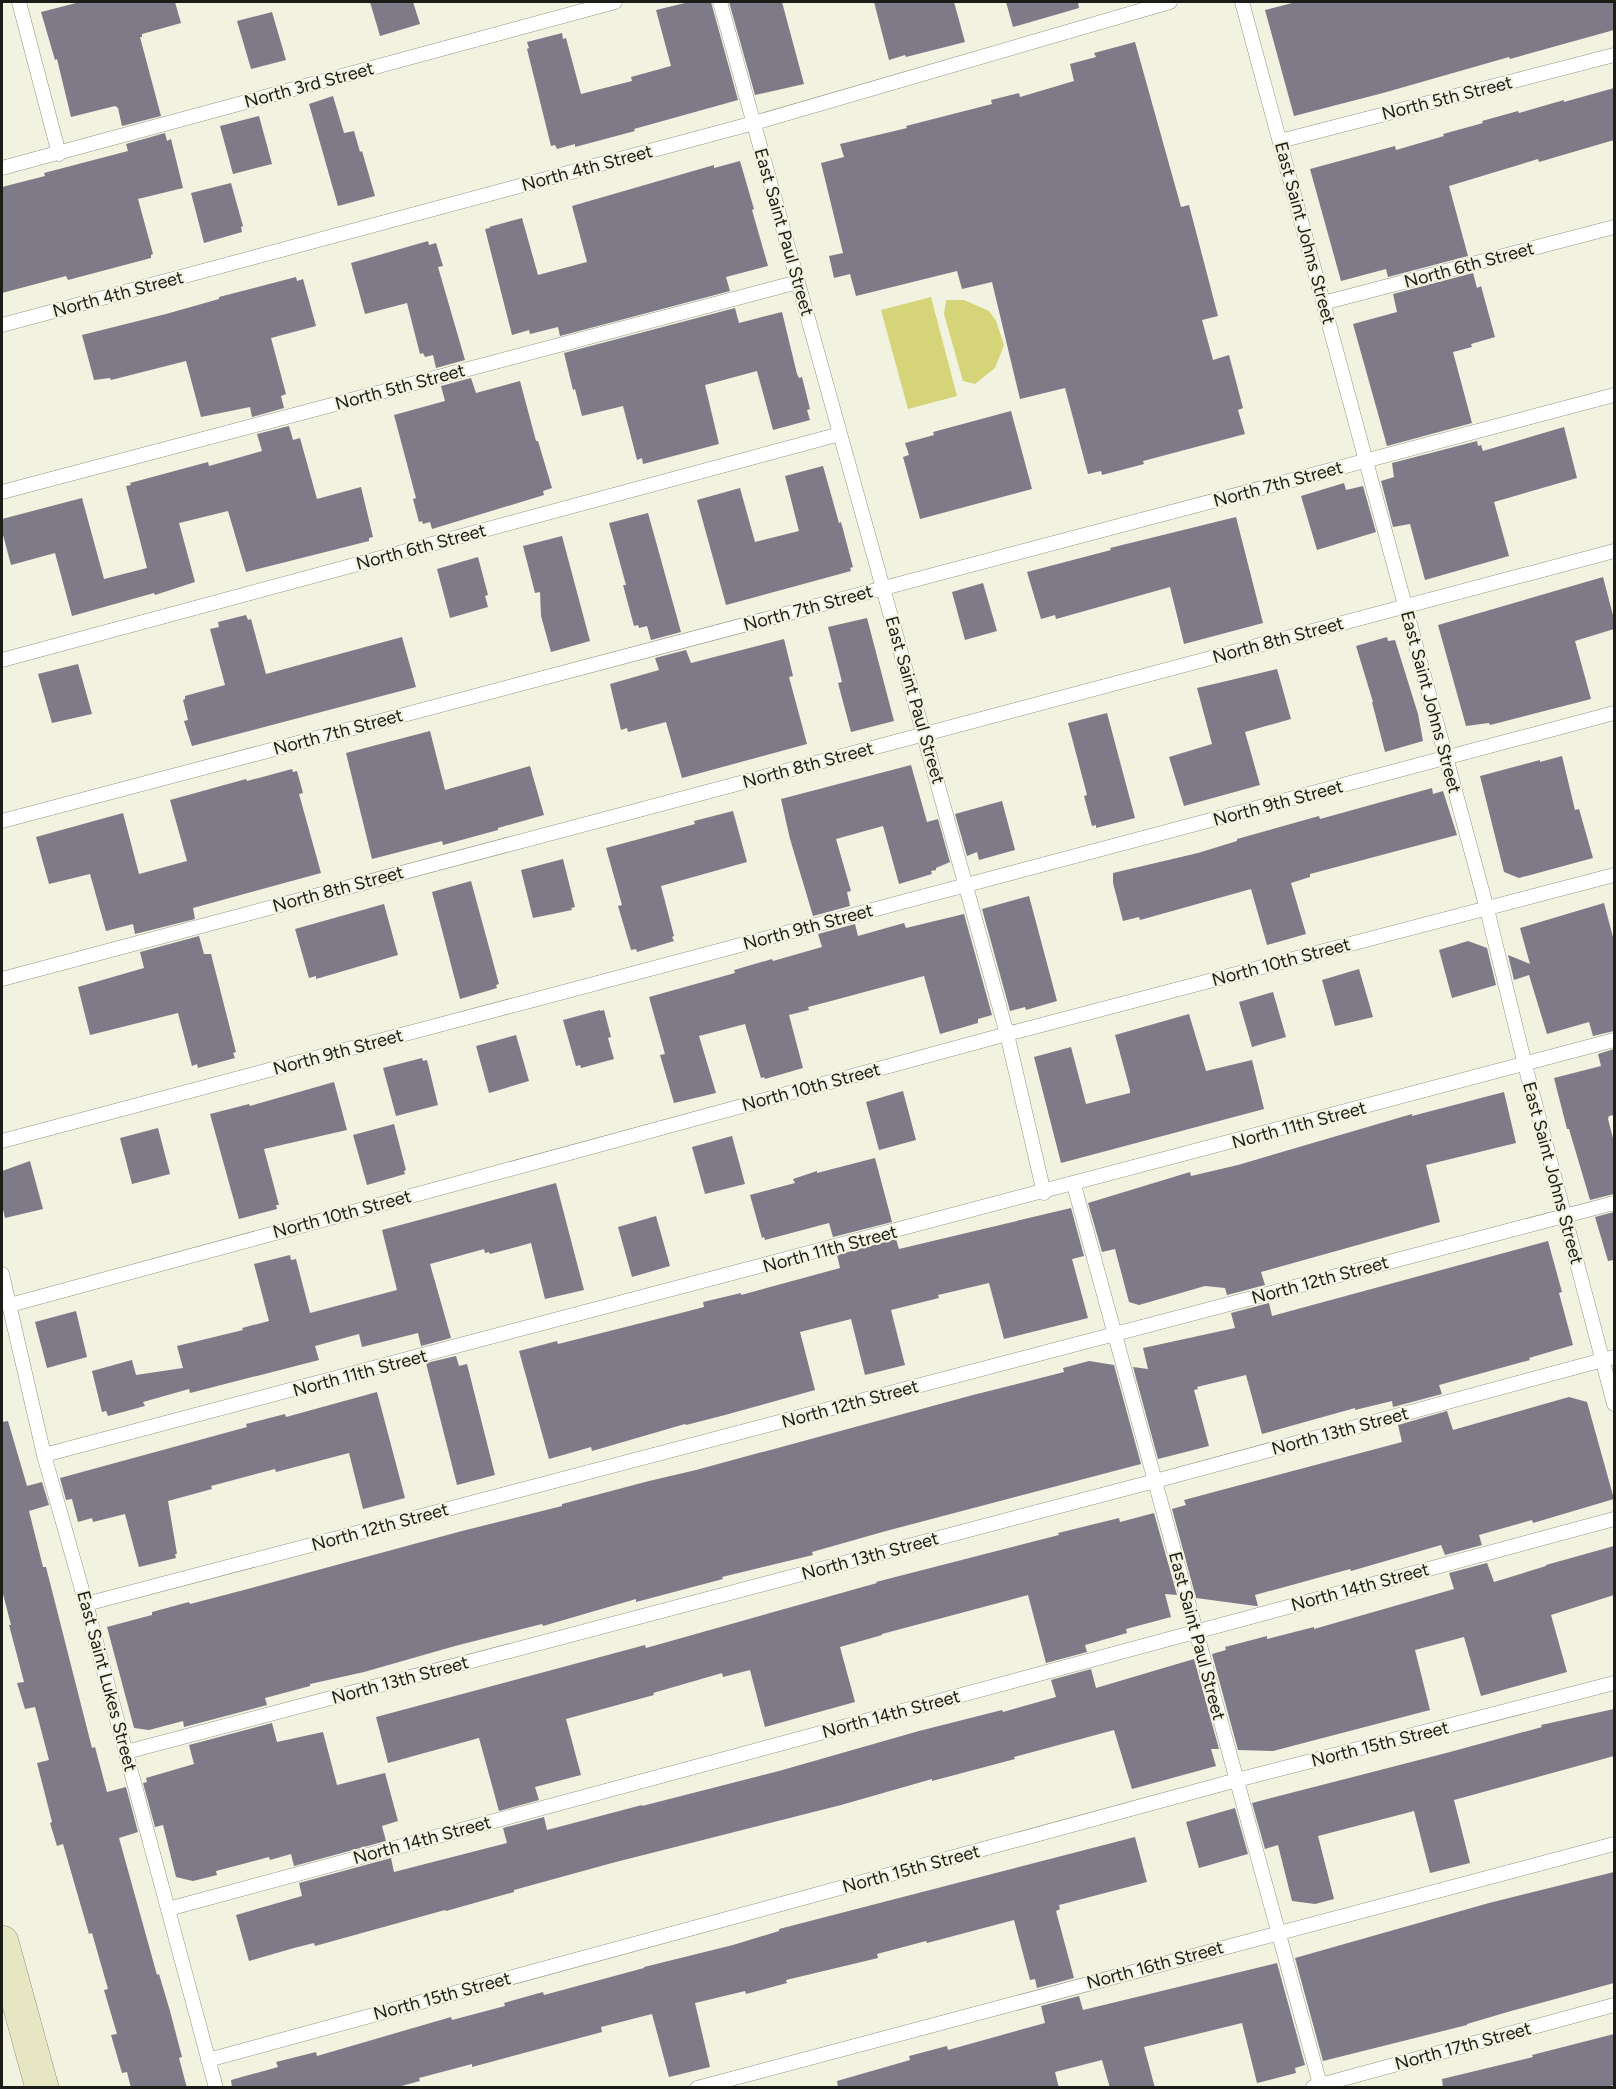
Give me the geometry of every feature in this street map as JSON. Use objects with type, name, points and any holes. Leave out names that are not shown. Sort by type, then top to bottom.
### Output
[{"type":"main road","points":[[2,1942],[42,2088]]},
{"type":"lane","points":[[19,2],[59,154]]},
{"type":"lane","name":"North 3rd Street","points":[[2,168],[615,2]]},
{"type":"lane","name":"East Saint Paul Street","points":[[720,2],[1007,1034],[1044,1193]]},
{"type":"lane","name":"North 4th Street","points":[[2,325],[754,123],[1170,2]]},
{"type":"lane","name":"East Saint Johns Street","points":[[1242,2],[1487,909],[1564,1216],[1609,1359],[1614,1404]]},
{"type":"lane","name":"North 5th Street","points":[[1280,141],[1614,55]]},
{"type":"lane","name":"North 6th Street","points":[[1323,303],[1614,227]]},
{"type":"lane","name":"North 5th Street","points":[[2,492],[798,282]]},
{"type":"lane","name":"North 7th Street","points":[[2,821],[1614,396]]},
{"type":"lane","name":"North 6th Street","points":[[2,660],[840,434]]},
{"type":"lane","name":"North 8th Street","points":[[2,979],[1614,551]]},
{"type":"lane","name":"North 9th Street","points":[[2,1142],[1614,713]]},
{"type":"lane","name":"North 10th Street","points":[[10,1305],[1007,1034],[1614,875]]},
{"type":"lane","name":"North 11th Street","points":[[44,1455],[1044,1193],[1614,1040]]},
{"type":"lane","name":"East Saint Paul Street","points":[[1074,1185],[1237,1780],[1318,2087]]},
{"type":"lane","name":"North 12th Street","points":[[86,1604],[1614,1203]]},
{"type":"lane","name":"East Saint Lukes Street","points":[[2,1274],[44,1455],[216,2088]]},
{"type":"lane","name":"North 13th Street","points":[[126,1752],[1609,1359]]},
{"type":"lane","name":"North 14th Street","points":[[168,1909],[1614,1519]]},
{"type":"lane","name":"North 15th Street","points":[[208,2060],[1237,1780],[1614,1683]]},
{"type":"lane","name":"North 16th Street","points":[[697,2088],[1614,1844]]},
{"type":"lane","name":"North 17th Street","points":[[1318,2087],[1614,2005]]},
{"type":"shaded area","points":[[931,297],[957,396],[908,409],[881,310]]},
{"type":"shaded area","points":[[946,300],[964,300],[989,311],[996,321],[1004,345],[995,368],[975,384],[963,381],[944,314]]},
{"type":"building","points":[[80,2],[175,2],[181,23],[142,34],[140,37],[161,116],[122,126],[118,108],[115,106],[71,117],[57,59],[55,60],[41,12]]},
{"type":"building","points":[[370,2],[413,2],[420,24],[380,36]]},
{"type":"building","points":[[689,2],[711,2],[738,100],[575,147],[575,144],[557,149],[555,145],[551,146],[527,42],[562,33],[563,39],[566,38],[581,94],[632,81],[631,77],[671,66],[656,10]]},
{"type":"building","points":[[729,2],[782,2],[804,84],[755,95]]},
{"type":"building","points":[[874,2],[954,2],[965,42],[889,60]]},
{"type":"building","points":[[1006,2],[1078,2],[1079,8],[1013,27]]},
{"type":"building","points":[[1296,2],[1614,2],[1614,30],[1294,116],[1265,10]]},
{"type":"building","points":[[272,12],[286,60],[251,69],[237,21]]},
{"type":"building","points":[[1135,42],[1181,207],[1189,205],[1218,316],[1202,320],[1213,360],[1229,355],[1243,408],[1238,410],[1245,434],[1143,461],[1144,464],[1102,475],[1101,471],[1088,474],[1065,388],[1020,399],[992,282],[962,289],[957,271],[856,296],[850,274],[834,278],[829,256],[843,253],[821,163],[844,157],[840,144],[992,104],[991,100],[1019,93],[1020,97],[1074,81],[1070,64],[1096,57],[1094,53]]},
{"type":"building","points":[[1614,88],[1614,140],[1539,162],[1538,159],[1449,186],[1468,256],[1388,277],[1386,269],[1341,281],[1310,169],[1395,146],[1396,150],[1483,123],[1482,121]]},
{"type":"building","points":[[333,96],[344,133],[354,131],[375,196],[338,206],[309,104]]},
{"type":"building","points":[[259,116],[272,164],[233,174],[220,126]]},
{"type":"building","points":[[165,133],[167,141],[171,139],[183,188],[138,199],[153,254],[151,258],[68,280],[66,276],[2,293],[2,187],[45,176],[44,173],[128,151],[126,144]]},
{"type":"building","points":[[740,161],[768,266],[726,277],[730,291],[560,336],[558,327],[530,334],[529,330],[512,335],[485,229],[522,218],[538,275],[587,262],[572,206],[714,165],[714,168]]},
{"type":"building","points":[[231,183],[243,226],[241,227],[242,232],[204,243],[191,193]]},
{"type":"building","points":[[428,241],[429,245],[436,243],[443,266],[438,267],[465,360],[436,368],[433,355],[425,357],[423,353],[420,354],[407,303],[365,314],[351,263]]},
{"type":"building","points":[[1473,273],[1477,288],[1481,286],[1495,337],[1453,352],[1472,423],[1387,446],[1353,324],[1397,312],[1393,294]]},
{"type":"building","points":[[296,277],[297,281],[303,279],[316,326],[271,338],[286,394],[281,396],[284,408],[252,417],[250,407],[201,417],[186,361],[111,380],[110,378],[94,380],[82,335]]},
{"type":"building","points":[[735,308],[739,323],[782,312],[797,374],[799,378],[802,377],[810,409],[807,410],[810,420],[773,430],[757,371],[705,385],[719,444],[643,464],[642,458],[637,460],[623,406],[582,416],[564,353]]},
{"type":"building","points":[[471,378],[476,393],[520,381],[536,441],[538,441],[552,488],[543,491],[544,495],[432,529],[430,522],[423,524],[422,521],[419,522],[413,499],[416,498],[394,415],[445,401],[441,386]]},
{"type":"building","points":[[1011,411],[1032,489],[920,519],[903,457],[909,455],[905,443],[934,435],[933,432]]},
{"type":"building","points":[[289,426],[293,440],[300,438],[317,499],[361,487],[373,537],[369,538],[369,541],[246,572],[228,511],[179,523],[195,582],[155,595],[154,593],[72,616],[55,553],[11,565],[2,531],[2,519],[82,498],[104,579],[147,568],[126,486],[208,462],[209,466],[262,451],[257,434]]},
{"type":"building","points":[[1564,427],[1577,478],[1494,502],[1509,556],[1425,580],[1410,524],[1393,527],[1381,481],[1394,477],[1392,463],[1477,441],[1483,451]]},
{"type":"building","points":[[823,466],[853,567],[850,568],[851,571],[726,605],[697,500],[740,488],[755,542],[799,531],[785,476]]},
{"type":"building","points":[[1344,483],[1346,490],[1363,486],[1376,532],[1317,550],[1301,496]]},
{"type":"building","points":[[648,513],[681,632],[651,640],[647,626],[639,628],[638,625],[634,626],[623,585],[626,585],[609,523]]},
{"type":"building","points":[[1236,517],[1263,623],[1184,644],[1170,587],[1056,619],[1055,615],[1041,619],[1027,572],[1111,550],[1110,548]]},
{"type":"building","points":[[562,536],[590,641],[551,652],[541,616],[540,592],[535,593],[523,546]]},
{"type":"building","points":[[478,557],[488,595],[485,596],[488,607],[450,618],[437,569]]},
{"type":"building","points":[[1603,577],[1614,619],[1614,629],[1575,641],[1591,699],[1490,725],[1489,723],[1466,726],[1438,625]]},
{"type":"building","points":[[983,583],[997,631],[965,640],[952,592]]},
{"type":"building","points":[[246,615],[248,620],[251,619],[266,674],[402,637],[416,687],[192,746],[184,721],[188,720],[183,700],[185,696],[225,685],[210,629],[219,627],[218,622]]},
{"type":"building","points":[[867,618],[894,721],[851,732],[838,683],[842,682],[828,627]]},
{"type":"building","points":[[1387,637],[1388,641],[1395,640],[1418,714],[1423,741],[1385,752],[1356,646]]},
{"type":"building","points":[[784,639],[793,676],[789,677],[807,744],[682,778],[666,722],[628,732],[627,728],[621,730],[610,684],[659,670],[655,658],[686,650],[691,663]]},
{"type":"building","points":[[78,664],[92,714],[52,723],[38,674]]},
{"type":"building","points":[[1277,669],[1291,719],[1245,732],[1260,785],[1184,806],[1169,757],[1212,744],[1197,688]]},
{"type":"building","points":[[1107,713],[1135,818],[1096,828],[1096,825],[1092,826],[1084,796],[1087,795],[1068,723]]},
{"type":"building","points":[[430,731],[445,790],[530,766],[544,815],[443,845],[442,841],[372,859],[346,753]]},
{"type":"building","points":[[1562,756],[1575,810],[1579,809],[1593,858],[1519,878],[1504,872],[1480,776]]},
{"type":"building","points":[[911,765],[927,822],[938,819],[950,862],[931,871],[932,874],[899,884],[883,826],[836,839],[851,891],[847,892],[850,906],[813,916],[790,839],[781,799]]},
{"type":"building","points":[[292,769],[293,772],[297,771],[303,793],[299,794],[321,873],[193,908],[195,919],[135,934],[133,924],[106,931],[90,874],[49,884],[36,837],[123,813],[139,874],[187,861],[170,800]]},
{"type":"building","points":[[1432,788],[1433,794],[1443,791],[1457,835],[1310,874],[1310,877],[1291,883],[1306,934],[1267,945],[1251,889],[1140,920],[1139,917],[1123,921],[1113,883],[1113,873],[1198,853],[1237,841],[1237,839],[1319,816],[1320,819]]},
{"type":"building","points":[[1002,801],[1015,850],[979,860],[977,852],[967,856],[955,814]]},
{"type":"building","points":[[733,811],[747,862],[661,886],[674,941],[637,952],[636,949],[631,950],[618,906],[622,905],[606,848],[695,824],[694,821]]},
{"type":"building","points":[[563,859],[575,907],[571,908],[572,910],[533,918],[521,870]]},
{"type":"building","points":[[471,881],[499,984],[496,985],[497,988],[460,999],[432,892]]},
{"type":"building","points":[[1029,896],[1057,1001],[1026,1010],[1025,1007],[1010,1011],[982,909]]},
{"type":"building","points":[[1604,903],[1614,941],[1614,1031],[1593,1036],[1589,1022],[1547,1034],[1529,975],[1514,980],[1508,955],[1530,964],[1520,928]]},
{"type":"building","points":[[384,904],[398,955],[316,979],[316,976],[309,978],[295,929]]},
{"type":"building","points":[[964,914],[992,1015],[978,1019],[978,1023],[940,1034],[924,976],[808,1007],[809,1010],[789,1015],[803,1068],[765,1079],[761,1078],[745,1024],[699,1036],[716,1093],[674,1103],[660,1055],[665,1054],[649,997],[735,973],[734,970],[772,959],[773,961],[822,947],[818,934],[855,924],[858,936],[904,923],[906,928]]},
{"type":"building","points":[[199,936],[204,954],[211,954],[236,1052],[233,1053],[235,1058],[198,1068],[197,1064],[192,1066],[178,1013],[90,1035],[78,987],[144,968],[140,952]]},
{"type":"building","points":[[1468,941],[1487,948],[1496,985],[1452,998],[1439,950]]},
{"type":"building","points":[[1359,969],[1373,1017],[1335,1026],[1322,980]]},
{"type":"building","points":[[1273,992],[1286,1037],[1252,1047],[1239,1002]]},
{"type":"building","points":[[604,1010],[614,1059],[581,1068],[580,1065],[576,1066],[563,1020]]},
{"type":"building","points":[[1189,1014],[1206,1071],[1252,1060],[1264,1109],[1061,1163],[1034,1057],[1071,1047],[1086,1104],[1130,1093],[1115,1035]]},
{"type":"building","points":[[516,1035],[529,1081],[489,1093],[476,1046]]},
{"type":"building","points":[[1614,1049],[1614,1115],[1609,1116],[1608,1119],[1614,1142],[1614,1194],[1590,1200],[1569,1129],[1567,1129],[1554,1078],[1601,1066],[1598,1054]]},
{"type":"building","points":[[422,1058],[423,1061],[427,1060],[438,1105],[396,1116],[383,1068]]},
{"type":"building","points":[[334,1082],[347,1130],[264,1149],[279,1205],[276,1205],[277,1209],[239,1219],[210,1114],[249,1104],[250,1106]]},
{"type":"building","points":[[903,1091],[916,1140],[879,1150],[866,1102]]},
{"type":"building","points":[[1504,1092],[1516,1143],[1426,1165],[1440,1222],[1261,1272],[1265,1285],[1227,1295],[1225,1288],[1205,1286],[1139,1305],[1129,1302],[1115,1249],[1102,1252],[1088,1203],[1190,1172],[1191,1176],[1238,1165],[1412,1114],[1412,1116]]},
{"type":"building","points":[[394,1124],[406,1170],[405,1174],[367,1185],[353,1135]]},
{"type":"building","points":[[158,1128],[170,1174],[132,1184],[120,1138]]},
{"type":"building","points":[[732,1136],[745,1184],[705,1194],[692,1147]]},
{"type":"building","points":[[875,1158],[892,1222],[833,1237],[829,1223],[765,1240],[764,1237],[762,1238],[750,1195],[795,1183],[793,1179],[817,1171],[817,1173]]},
{"type":"building","points":[[30,1161],[43,1209],[5,1218],[2,1205],[2,1171]]},
{"type":"building","points":[[556,1183],[584,1290],[545,1299],[531,1243],[490,1254],[485,1253],[484,1249],[430,1264],[451,1338],[421,1346],[418,1333],[362,1347],[359,1334],[315,1346],[319,1360],[190,1393],[189,1389],[143,1402],[145,1406],[108,1416],[106,1411],[102,1412],[92,1371],[132,1360],[136,1375],[183,1368],[177,1346],[243,1330],[242,1328],[269,1321],[254,1264],[290,1255],[291,1260],[296,1259],[310,1313],[397,1290],[382,1230]]},
{"type":"building","points":[[1071,1208],[1084,1256],[1072,1259],[1088,1318],[1004,1339],[989,1283],[938,1295],[939,1298],[891,1310],[905,1365],[865,1375],[851,1319],[800,1332],[815,1390],[592,1451],[591,1447],[549,1459],[519,1351],[557,1341],[558,1344],[677,1314],[704,1307],[703,1302],[741,1293],[741,1295],[840,1268],[837,1255],[896,1239],[899,1249]]},
{"type":"building","points":[[1614,1212],[1614,1260],[1608,1261],[1595,1217]]},
{"type":"building","points":[[656,1216],[670,1266],[632,1277],[618,1227]]},
{"type":"building","points":[[1548,1241],[1573,1345],[1529,1358],[1530,1360],[1439,1385],[1442,1394],[1393,1407],[1392,1401],[1355,1410],[1355,1408],[1262,1434],[1246,1375],[1197,1387],[1198,1389],[1194,1390],[1209,1446],[1158,1459],[1133,1367],[1148,1369],[1143,1348],[1235,1328],[1231,1313],[1269,1303],[1272,1316]]},
{"type":"building","points":[[76,1311],[87,1357],[47,1368],[35,1322]]},
{"type":"building","points":[[456,1356],[459,1366],[467,1364],[495,1475],[457,1485],[426,1363]]},
{"type":"building","points":[[1089,1361],[1114,1365],[1141,1464],[886,1531],[812,1552],[813,1555],[722,1577],[723,1579],[636,1602],[636,1599],[543,1626],[542,1624],[364,1672],[310,1684],[310,1686],[265,1698],[267,1705],[184,1727],[183,1721],[149,1730],[134,1728],[107,1627],[189,1602],[190,1604],[240,1591],[1064,1372],[1063,1368]]},
{"type":"building","points":[[377,1392],[405,1498],[363,1509],[349,1453],[276,1472],[275,1469],[211,1486],[212,1489],[168,1501],[176,1558],[139,1567],[125,1514],[93,1522],[92,1518],[78,1522],[72,1499],[66,1500],[60,1478],[247,1427],[246,1424],[285,1414],[286,1417]]},
{"type":"building","points":[[1569,1397],[1587,1402],[1614,1499],[1533,1523],[1532,1520],[1479,1535],[1482,1545],[1445,1555],[1441,1545],[1255,1595],[1258,1606],[1196,1598],[1172,1509],[1186,1505],[1184,1500],[1402,1442],[1398,1425],[1447,1411],[1453,1430]]},
{"type":"building","points":[[8,1421],[27,1486],[42,1482],[49,1505],[29,1511],[43,1567],[46,1567],[92,1748],[95,1747],[107,1792],[126,1787],[138,1832],[119,1838],[157,1975],[159,1974],[170,2011],[182,2057],[179,2058],[187,2088],[131,2088],[127,2072],[122,2073],[111,2035],[117,2034],[104,1990],[108,1989],[92,1933],[89,1934],[63,1844],[57,1846],[50,1823],[52,1822],[37,1763],[49,1760],[35,1707],[25,1709],[17,1683],[24,1682],[2,1590],[2,1422]]},
{"type":"building","points":[[1154,1513],[1177,1595],[1165,1594],[1171,1617],[1126,1629],[1127,1633],[1085,1645],[1087,1652],[1046,1663],[1028,1595],[840,1647],[855,1702],[765,1727],[750,1670],[723,1677],[722,1673],[653,1693],[654,1695],[566,1719],[581,1775],[535,1787],[539,1800],[499,1811],[479,1738],[388,1763],[376,1717],[645,1645],[646,1648],[876,1582],[1059,1535],[1058,1533],[1119,1518],[1120,1522]]},
{"type":"building","points":[[1614,1546],[1614,1595],[1551,1615],[1567,1672],[1481,1696],[1464,1637],[1415,1650],[1430,1710],[1273,1751],[1238,1750],[1212,1654],[1226,1650],[1225,1647],[1267,1636],[1267,1639],[1314,1627],[1314,1629],[1454,1589],[1449,1573],[1487,1563],[1494,1582]]},
{"type":"building","points":[[1194,1659],[1219,1749],[1211,1749],[1216,1766],[1132,1789],[1114,1730],[932,1781],[932,1779],[841,1805],[612,1863],[315,1946],[314,1943],[249,1961],[236,1915],[302,1896],[299,1883],[391,1858],[394,1872],[507,1843],[503,1828],[544,1817],[547,1830],[779,1771],[919,1731],[1002,1710],[1003,1712],[1056,1697],[1051,1680],[1091,1669],[1096,1688]]},
{"type":"building","points":[[1614,1709],[1614,1756],[1454,1800],[1470,1863],[1430,1873],[1414,1811],[1318,1836],[1334,1899],[1315,1904],[1292,1901],[1278,1845],[1265,1849],[1252,1803],[1450,1752],[1542,1727],[1541,1725]]},
{"type":"building","points":[[272,1723],[277,1742],[323,1732],[337,1785],[385,1773],[398,1821],[382,1826],[386,1841],[294,1866],[291,1854],[270,1860],[269,1857],[216,1871],[217,1875],[193,1881],[176,1877],[163,1825],[155,1827],[143,1783],[147,1782],[146,1778],[194,1764],[189,1745]]},
{"type":"building","points":[[1235,1808],[1248,1854],[1199,1868],[1186,1822]]},
{"type":"building","points":[[1135,1837],[1147,1882],[1059,1905],[1060,1909],[1056,1911],[1074,1978],[1037,1988],[1035,1979],[1030,1980],[1014,1920],[877,1954],[878,1958],[786,1980],[787,1983],[746,1994],[745,1991],[695,2003],[710,2067],[669,2077],[652,2014],[601,2027],[602,2032],[472,2067],[472,2064],[419,2078],[420,2081],[394,2088],[232,2088],[231,2080],[278,2067],[276,2062],[316,2052],[317,2056],[451,2017],[452,2020],[505,2006],[504,2003],[543,1992],[544,1995],[733,1945],[779,1931],[779,1929]]},
{"type":"building","points":[[1614,1872],[1614,1983],[1467,2025],[1323,2061],[1295,1958],[1489,1903]]},
{"type":"building","points":[[1277,1963],[1305,2065],[1295,2068],[1296,2073],[1257,2083],[1242,2023],[1144,2047],[1155,2088],[1110,2088],[1102,2060],[1055,2072],[1059,2088],[838,2088],[837,2081],[910,2060],[909,2056],[947,2046],[948,2050],[1045,2023],[1041,2006],[1079,1996],[1083,2010]]},
{"type":"building","points":[[1614,2034],[1614,2085],[1603,2088],[1443,2088],[1442,2079]]}]
